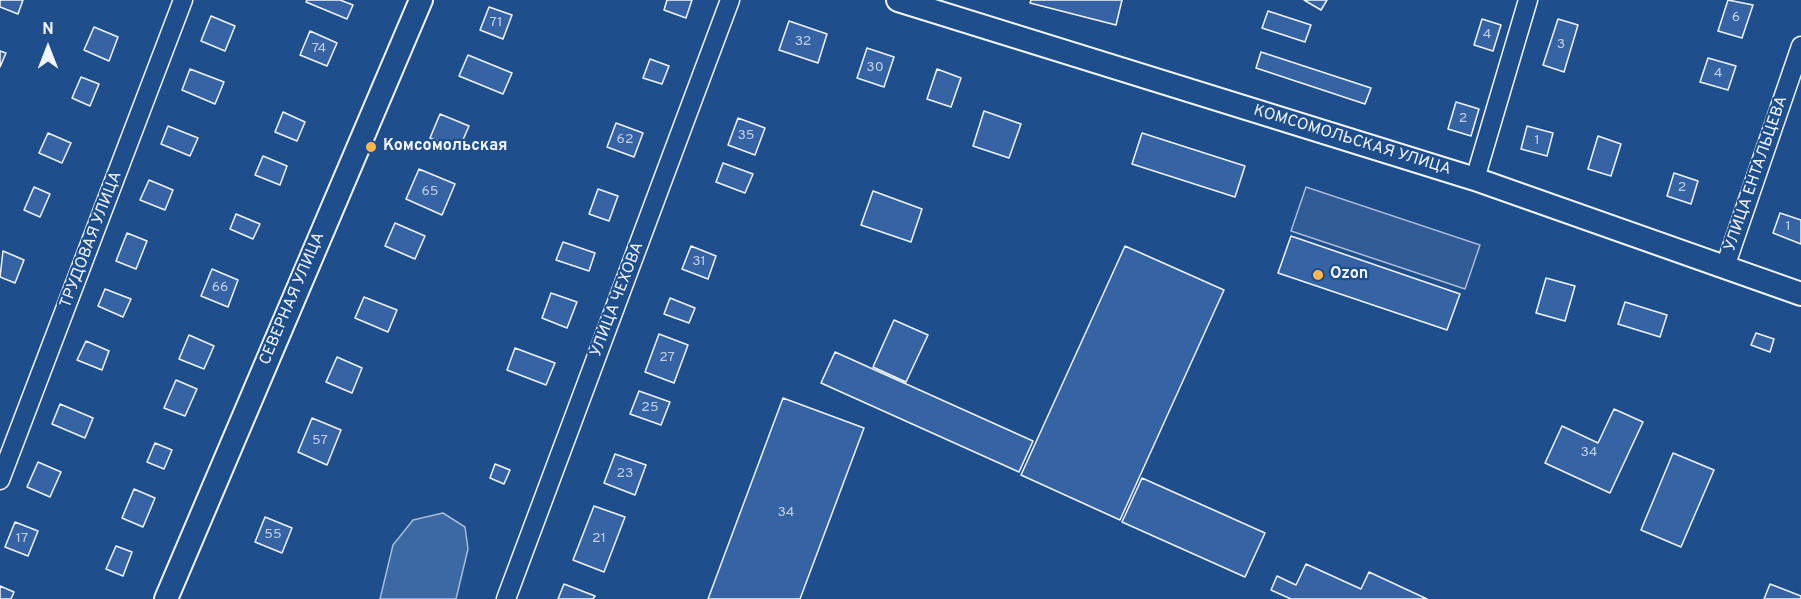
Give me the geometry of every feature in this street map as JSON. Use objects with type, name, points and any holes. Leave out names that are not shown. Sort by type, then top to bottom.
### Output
[{"type":"street","name":"ТРУДОВАЯ УЛИЦА","points":[[0,480],[183,0]]},
{"type":"street","name":"СЕВЕРНАЯ УЛИЦА","points":[[166,599],[421,0]]},
{"type":"street","name":"УЛИЦА ЧЕХОВА","points":[[506,599],[730,0]]},
{"type":"street","name":"КОМСОМОЛЬСКАЯ УЛИЦА","points":[[898,0],[1474,179],[1801,294]]},
{"type":"street","points":[[1474,179],[1528,0]]},
{"type":"street","name":"УЛИЦА ЕНТАЛЬЦЕВА","points":[[1725,267],[1801,46]]},
{"type":"shaded area","points":[[1306,187],[1480,245],[1465,289],[1291,231]]},
{"type":"shaded area","points":[[443,513],[465,527],[468,549],[456,599],[380,599],[393,545],[413,520]]},
{"type":"building","points":[[0,0],[23,0],[18,14],[0,7]]},
{"type":"building","points":[[307,0],[340,0],[353,5],[347,19],[306,2]]},
{"type":"building","points":[[667,0],[692,0],[686,18],[664,10]]},
{"type":"building","points":[[1031,0],[1122,0],[1116,25],[1030,3]]},
{"type":"building","points":[[1304,0],[1327,0],[1321,10]]},
{"type":"building","points":[[1728,0],[1753,5],[1742,38],[1718,31]]},
{"type":"building","points":[[489,7],[512,15],[503,39],[480,30]]},
{"type":"building","points":[[1268,11],[1311,25],[1305,42],[1262,28]]},
{"type":"building","points":[[211,16],[235,26],[225,51],[201,41]]},
{"type":"building","points":[[1482,19],[1501,25],[1493,51],[1474,45]]},
{"type":"building","points":[[1558,19],[1578,25],[1564,72],[1543,65]]},
{"type":"building","points":[[789,21],[827,34],[818,63],[779,50]]},
{"type":"building","points":[[94,27],[118,37],[109,61],[84,50]]},
{"type":"building","points":[[310,31],[337,43],[327,66],[300,55]]},
{"type":"building","points":[[867,48],[894,57],[884,87],[857,78]]},
{"type":"building","points":[[0,51],[6,53],[0,67]]},
{"type":"building","points":[[1261,52],[1371,88],[1365,104],[1256,68]]},
{"type":"building","points":[[468,55],[512,73],[503,94],[459,76]]},
{"type":"building","points":[[1708,58],[1736,66],[1728,90],[1700,82]]},
{"type":"building","points":[[650,59],[669,66],[662,84],[643,78]]},
{"type":"building","points":[[190,69],[224,82],[215,104],[182,90]]},
{"type":"building","points":[[937,69],[961,78],[951,107],[927,99]]},
{"type":"building","points":[[81,77],[99,84],[90,106],[72,98]]},
{"type":"building","points":[[1456,102],[1479,109],[1471,136],[1448,129]]},
{"type":"building","points":[[984,111],[1021,124],[1009,158],[973,146]]},
{"type":"building","points":[[283,112],[305,122],[297,141],[275,132]]},
{"type":"building","points":[[440,114],[469,126],[459,149],[430,138]]},
{"type":"building","points":[[738,118],[765,128],[755,155],[728,145]]},
{"type":"building","points":[[616,123],[643,133],[634,157],[607,147]]},
{"type":"building","points":[[168,126],[198,138],[190,156],[161,144]]},
{"type":"building","points":[[1527,126],[1553,133],[1547,156],[1521,149]]},
{"type":"building","points":[[48,133],[71,143],[62,163],[39,153]]},
{"type":"building","points":[[1142,133],[1245,166],[1235,197],[1132,164]]},
{"type":"building","points":[[1598,136],[1621,144],[1611,176],[1588,169]]},
{"type":"building","points":[[263,156],[287,166],[280,185],[255,175]]},
{"type":"building","points":[[723,163],[753,174],[745,193],[716,182]]},
{"type":"building","points":[[419,169],[455,184],[442,215],[406,199]]},
{"type":"building","points":[[1674,173],[1698,181],[1691,204],[1667,196]]},
{"type":"building","points":[[149,180],[173,190],[165,210],[140,200]]},
{"type":"building","points":[[34,187],[50,194],[40,217],[24,210]]},
{"type":"building","points":[[598,189],[618,196],[609,221],[589,214]]},
{"type":"building","points":[[873,191],[922,209],[911,242],[861,225]]},
{"type":"building","points":[[1780,213],[1801,220],[1801,244],[1773,233]]},
{"type":"building","points":[[236,214],[260,224],[253,239],[230,229]]},
{"type":"building","points":[[395,223],[425,236],[415,259],[385,246]]},
{"type":"building","points":[[127,233],[147,241],[136,269],[116,261]]},
{"type":"building","points":[[1291,236],[1460,294],[1447,330],[1278,273]]},
{"type":"building","points":[[563,242],[595,253],[589,271],[556,260]]},
{"type":"building","points":[[691,246],[716,256],[708,279],[682,269]]},
{"type":"building","points":[[1125,246],[1224,290],[1120,520],[1021,475]]},
{"type":"building","points":[[3,251],[24,260],[15,283],[0,277]]},
{"type":"building","points":[[212,269],[238,280],[228,307],[201,296]]},
{"type":"building","points":[[1546,278],[1575,286],[1565,321],[1536,313]]},
{"type":"building","points":[[105,289],[131,299],[123,317],[98,306]]},
{"type":"building","points":[[551,293],[577,302],[567,328],[542,318]]},
{"type":"building","points":[[364,297],[397,310],[388,332],[355,318]]},
{"type":"building","points":[[670,298],[695,308],[689,323],[664,314]]},
{"type":"building","points":[[1625,302],[1667,315],[1660,337],[1618,324]]},
{"type":"building","points":[[894,320],[928,335],[906,382],[873,367]]},
{"type":"building","points":[[1756,333],[1774,339],[1770,352],[1751,345]]},
{"type":"building","points":[[659,334],[688,345],[674,383],[645,372]]},
{"type":"building","points":[[189,335],[214,346],[204,369],[179,359]]},
{"type":"building","points":[[86,341],[109,351],[102,370],[77,360]]},
{"type":"building","points":[[515,348],[555,363],[546,385],[507,370]]},
{"type":"building","points":[[835,352],[1033,441],[1019,472],[821,383]]},
{"type":"building","points":[[337,357],[362,368],[352,393],[326,382]]},
{"type":"building","points":[[176,380],[197,389],[185,416],[164,408]]},
{"type":"building","points":[[639,391],[670,402],[661,425],[630,414]]},
{"type":"building","points":[[783,398],[864,428],[800,599],[708,599]]},
{"type":"building","points":[[60,404],[93,418],[85,438],[52,424]]},
{"type":"building","points":[[1614,409],[1643,422],[1610,493],[1545,463],[1562,426],[1598,443]]},
{"type":"building","points":[[312,418],[341,430],[327,465],[298,452]]},
{"type":"building","points":[[155,443],[172,450],[164,469],[147,462]]},
{"type":"building","points":[[1673,453],[1714,470],[1681,547],[1641,530]]},
{"type":"building","points":[[615,454],[646,465],[635,495],[604,483]]},
{"type":"building","points":[[38,462],[61,472],[50,497],[27,487]]},
{"type":"building","points":[[495,464],[510,470],[504,484],[490,478]]},
{"type":"building","points":[[1142,478],[1265,533],[1245,577],[1122,522]]},
{"type":"building","points":[[134,489],[155,498],[143,527],[122,518]]},
{"type":"building","points":[[594,506],[625,517],[604,572],[573,560]]},
{"type":"building","points":[[265,517],[292,528],[282,553],[255,542]]},
{"type":"building","points":[[15,522],[38,531],[28,556],[5,547]]},
{"type":"building","points":[[116,546],[132,552],[123,576],[106,569]]},
{"type":"building","points":[[1306,564],[1361,589],[1369,572],[1427,599],[1291,599],[1271,590],[1277,576],[1296,585]]},
{"type":"building","points":[[564,584],[595,596],[593,599],[558,599]]},
{"type":"building","points":[[1770,584],[1801,596],[1801,599],[1764,599]]},
{"type":"building","points":[[0,586],[14,592],[11,599],[0,599]]},
{"type":"place","name":"Комсомольская","points":[[371,147]]},
{"type":"place","name":"Ozon","points":[[1318,275]]}]
